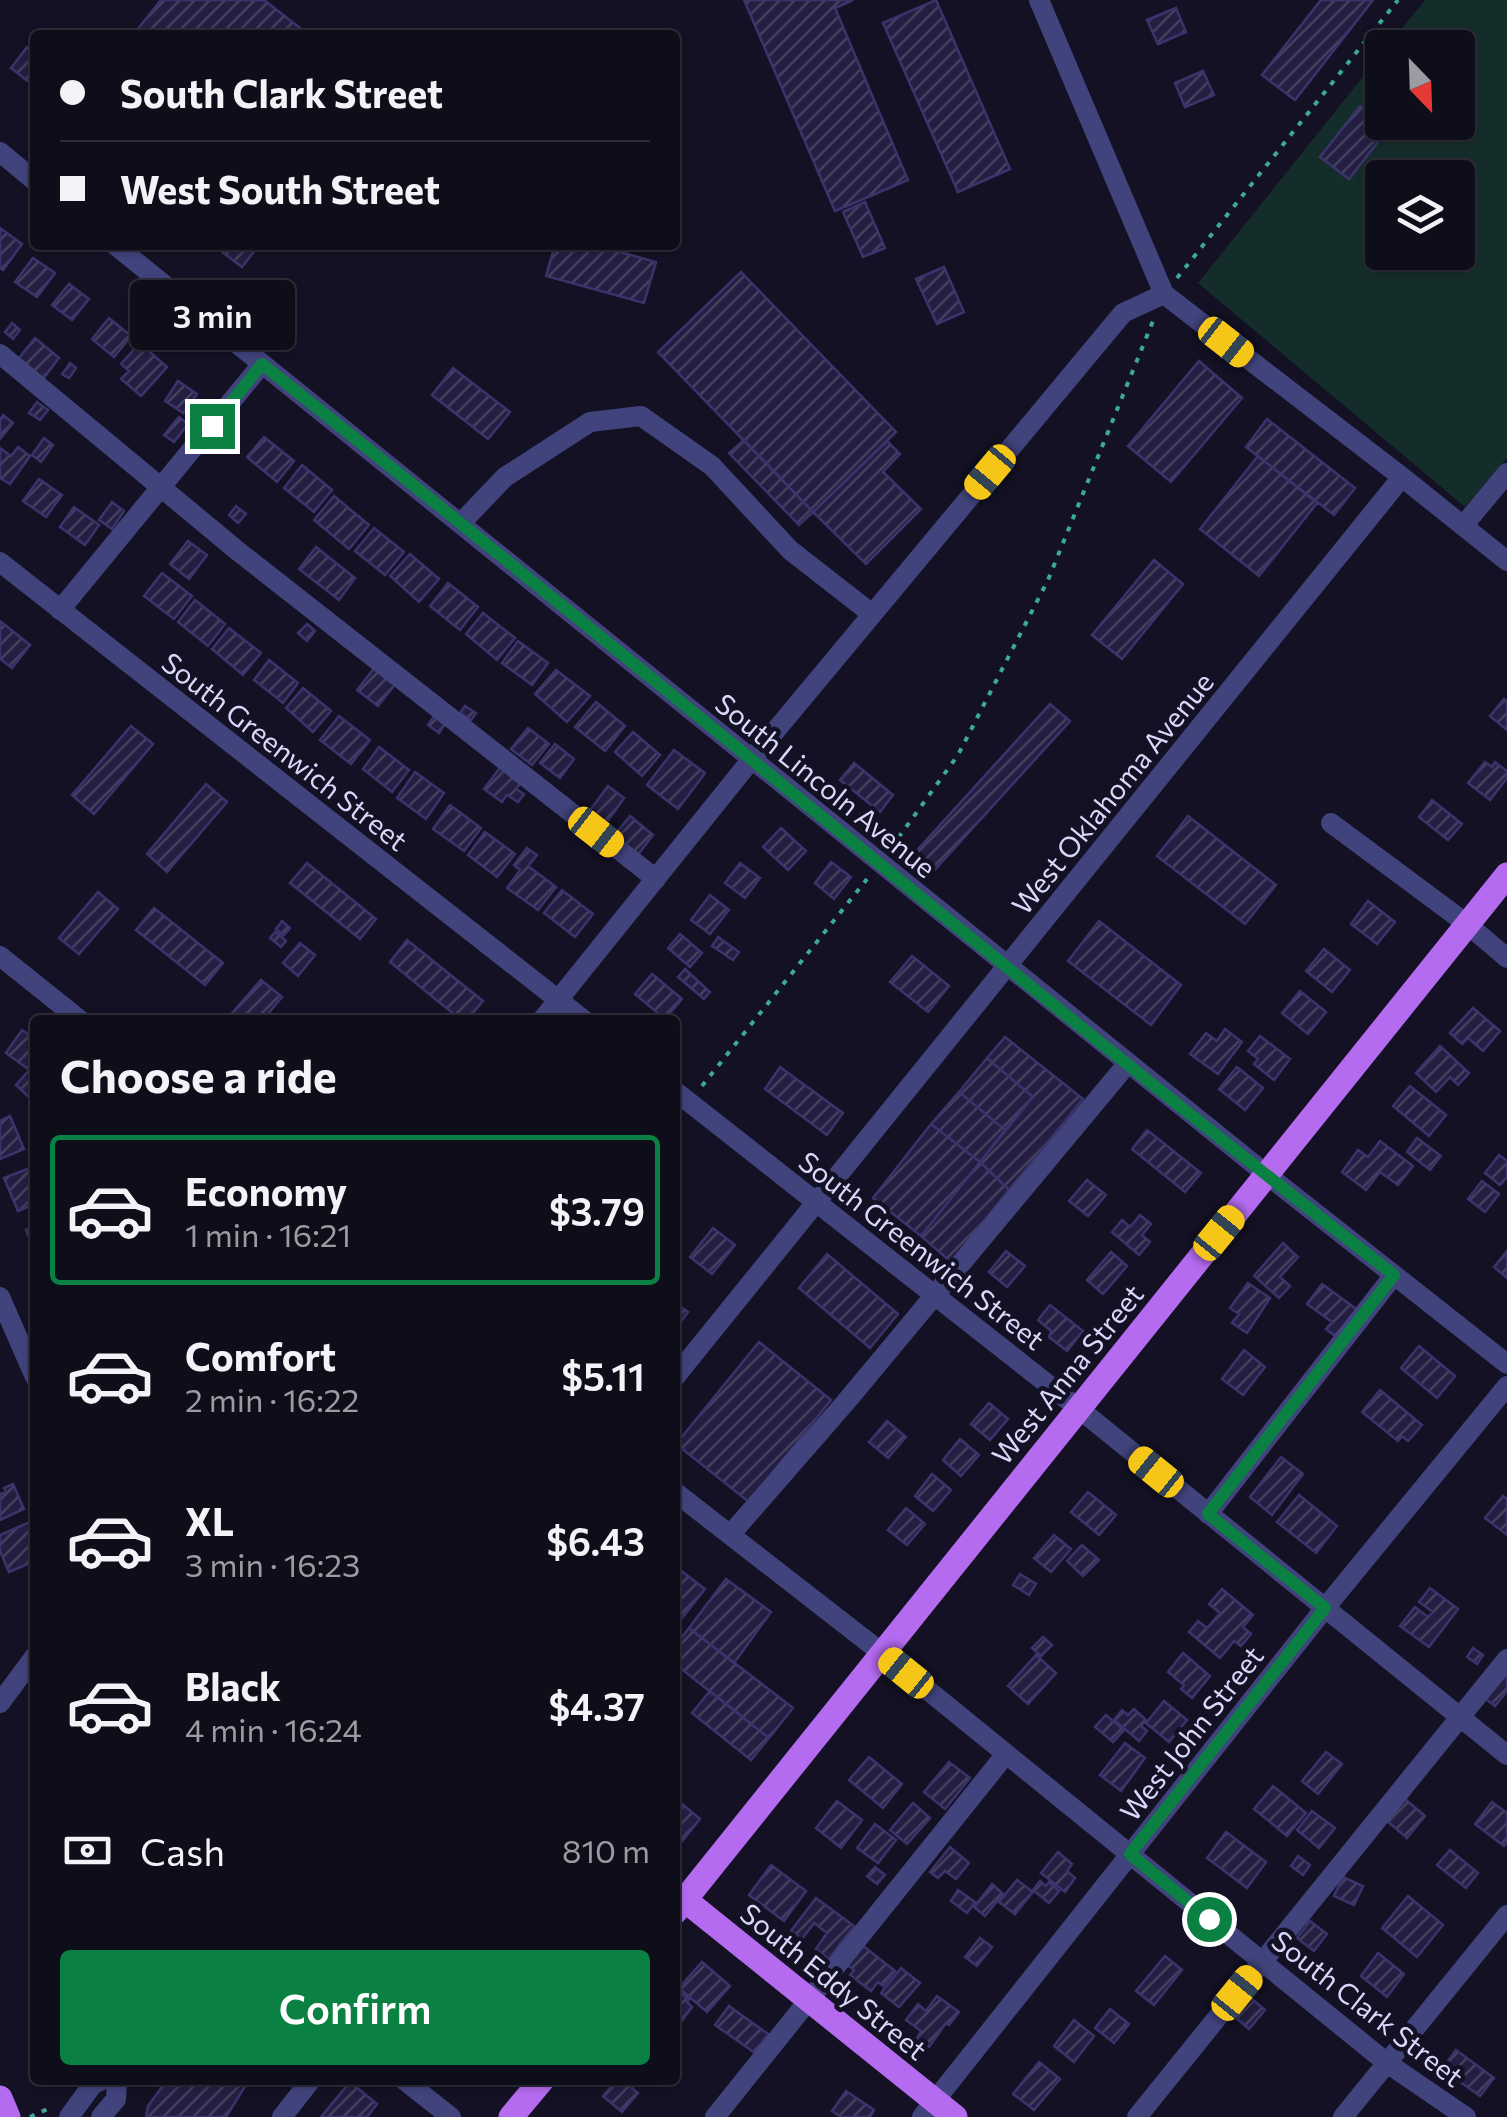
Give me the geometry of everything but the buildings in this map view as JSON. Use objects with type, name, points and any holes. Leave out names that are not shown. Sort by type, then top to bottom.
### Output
[{"type":"main road","name":"West Anna Street","points":[[680,1900],[1507,875]]},
{"type":"main road","name":"South Eddy Street","points":[[680,1903],[809,2000],[937,2112]]},
{"type":"main road","points":[[512,2117],[538,2085]]},
{"type":"main road","points":[[0,2098],[8,2117]]},
{"type":"street","points":[[1039,0],[1164,294],[1507,561]]},
{"type":"street","points":[[0,152],[30,177]]},
{"type":"street","name":"South Lincoln Avenue","points":[[120,250],[1507,1364]]},
{"type":"street","points":[[546,1015],[751,760],[1123,313],[1164,294]]},
{"type":"street","points":[[0,354],[239,552],[656,879]]},
{"type":"street","points":[[60,610],[262,364]]},
{"type":"street","points":[[461,522],[505,477],[590,422],[642,416],[712,466],[790,550],[872,614]]},
{"type":"street","points":[[1463,526],[1507,474]]},
{"type":"street","name":"West Oklahoma Avenue","points":[[680,1371],[1402,476]]},
{"type":"street","name":"South Greenwich Street","points":[[0,562],[578,1015]]},
{"type":"street","points":[[1331,823],[1507,958]]},
{"type":"street","points":[[0,956],[74,1015]]},
{"type":"street","points":[[730,1535],[846,1403],[1128,1063]]},
{"type":"street","name":"South Greenwich Street","points":[[682,1097],[1078,1408],[1507,1755]]},
{"type":"street","points":[[1208,1514],[1394,1275]]},
{"type":"street","points":[[0,1297],[30,1366]]},
{"type":"street","name":"West John Street","points":[[937,2112],[1130,1854],[1507,1386]]},
{"type":"street","name":"South Clark Street","points":[[680,1496],[882,1653],[1387,2063],[1466,2117]]},
{"type":"street","points":[[1137,2117],[1507,1659]]},
{"type":"street","points":[[0,1703],[30,1663]]},
{"type":"street","points":[[716,2117],[1006,1754]]},
{"type":"street","points":[[1343,2117],[1507,1915]]},
{"type":"street","points":[[69,2117],[92,2085]]},
{"type":"street","points":[[101,2117],[116,2098],[117,2085]]},
{"type":"street","points":[[282,2117],[308,2085]]},
{"type":"street","points":[[410,2085],[451,2117]]},
{"type":"path","points":[[682,1097],[880,864],[958,755],[1048,580],[1164,294],[1398,0]]},
{"type":"green space","points":[[1425,0],[1507,0],[1507,458],[1465,507],[1198,283],[1365,74],[1365,140],[1475,140],[1475,30],[1401,30]]},
{"type":"route","points":[[212,426],[262,364],[1394,1275],[1208,1514],[1325,1608],[1130,1854],[1209,1919]]}]
